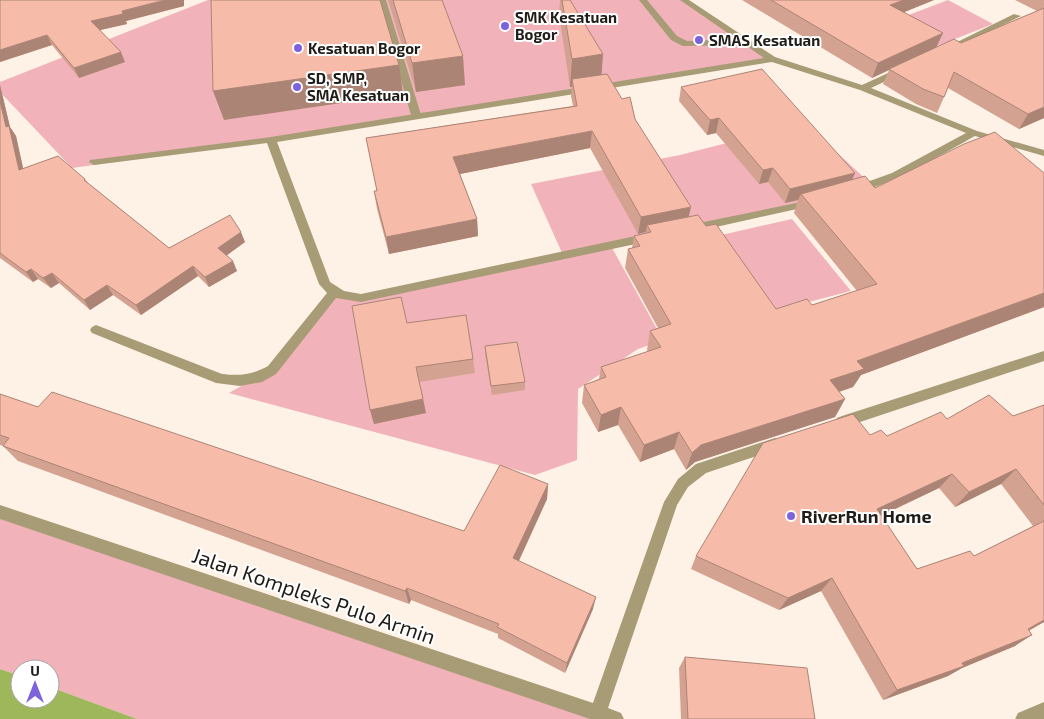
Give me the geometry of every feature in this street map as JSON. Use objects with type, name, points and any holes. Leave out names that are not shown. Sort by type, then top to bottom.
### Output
[{"type":"street","points":[[382,0],[416,115]]},
{"type":"street","points":[[643,0],[674,38],[686,44],[745,42]]},
{"type":"street","points":[[684,0],[772,59],[863,88],[974,133],[1044,152]]},
{"type":"street","points":[[936,54],[1017,16]]},
{"type":"street","points":[[94,162],[271,140],[416,115],[772,59]]},
{"type":"street","points":[[863,88],[908,67]]},
{"type":"street","points":[[848,193],[896,174],[974,133]]},
{"type":"street","points":[[271,140],[326,284],[333,293],[345,297],[361,298],[658,236]]},
{"type":"street","points":[[677,232],[819,201]]},
{"type":"street","points":[[96,330],[221,379],[240,381],[257,378],[272,370],[333,293]]},
{"type":"street","points":[[831,426],[1044,356]]},
{"type":"street","points":[[598,712],[671,502],[683,483],[701,468],[784,441]]},
{"type":"street","name":"Jalan Kompleks Pulo Armin","points":[[0,512],[615,719]]},
{"type":"street","points":[[1024,719],[1044,710]]},
{"type":"shaded area","name":"SD, SMP, SMA Kesatuan","points":[[208,0],[684,0],[772,59],[271,140],[72,168],[0,92],[0,82]]},
{"type":"shaded area","points":[[948,0],[993,24],[937,46],[893,21]]},
{"type":"shaded area","points":[[805,123],[871,184],[800,206],[611,246],[663,340],[638,349],[578,389],[577,460],[535,475],[229,393],[275,367],[333,293],[361,298],[563,255],[531,184],[680,155]]},
{"type":"shaded area","points":[[792,219],[851,291],[770,312],[717,236]]},
{"type":"shaded area","points":[[0,512],[615,719],[137,719],[60,691],[60,659],[10,659],[10,672],[0,669]]},
{"type":"shaded area","points":[[0,669],[10,672],[10,709],[60,709],[60,691],[137,719],[0,719]]},
{"type":"building","points":[[0,0],[165,0],[122,11],[123,14],[91,21],[121,52],[74,68],[47,35],[0,50]]},
{"type":"building","points":[[211,0],[380,0],[399,65],[213,91]]},
{"type":"building","points":[[393,0],[442,0],[463,56],[412,63]]},
{"type":"building","points":[[562,0],[570,0],[603,54],[572,59]]},
{"type":"building","points":[[771,0],[904,0],[890,5],[943,33],[878,63]]},
{"type":"building","points":[[1044,8],[1044,107],[1028,114],[954,72],[944,97],[923,89],[889,69],[954,39],[961,43]]},
{"type":"building","points":[[762,69],[855,173],[790,189],[773,168],[763,170],[719,118],[710,120],[681,87]]},
{"type":"building","points":[[607,74],[622,99],[630,97],[635,119],[691,207],[641,217],[592,131],[453,157],[477,219],[386,237],[374,191],[377,191],[366,138],[577,106],[572,79]]},
{"type":"building","points":[[0,101],[6,127],[9,126],[19,170],[58,156],[84,180],[169,248],[230,215],[241,232],[218,248],[233,261],[205,277],[193,266],[136,305],[107,285],[84,300],[52,273],[43,278],[31,269],[26,272],[0,253]]},
{"type":"building","points":[[995,132],[1044,173],[1044,293],[857,361],[864,369],[830,380],[845,399],[701,445],[692,453],[679,432],[644,445],[621,407],[601,415],[584,385],[606,377],[601,367],[661,347],[650,331],[671,324],[628,249],[640,246],[634,236],[651,232],[647,225],[698,215],[706,226],[716,224],[776,309],[807,299],[812,305],[877,284],[801,194],[865,176],[875,188],[964,144]]},
{"type":"building","points":[[401,297],[407,323],[466,315],[473,359],[416,367],[423,399],[370,410],[352,306]]},
{"type":"building","points":[[517,342],[525,382],[491,386],[485,346]]},
{"type":"building","points":[[52,392],[464,531],[500,465],[548,484],[513,558],[596,597],[567,663],[497,627],[499,624],[407,588],[405,591],[3,446],[9,438],[0,435],[0,394],[38,407]]},
{"type":"building","points":[[989,395],[1013,416],[1044,405],[1044,505],[1016,469],[969,492],[952,474],[877,509],[917,569],[970,551],[974,556],[1044,521],[1044,620],[1028,629],[1032,635],[962,663],[964,666],[897,690],[832,578],[788,598],[696,556],[763,443],[853,414],[870,435],[881,430],[887,436],[941,412],[947,419]]},
{"type":"building","points":[[685,657],[807,668],[815,719],[688,719]]},
{"type":"place","name":"SMK Kesatuan Bogor","points":[[505,26]]},
{"type":"place","name":"SMAS Kesatuan","points":[[699,40]]},
{"type":"place","name":"Kesatuan Bogor","points":[[298,48]]},
{"type":"place","name":"SD, SMP, SMA Kesatuan","points":[[297,87]]},
{"type":"place","name":"RiverRun Home","points":[[791,516]]}]
